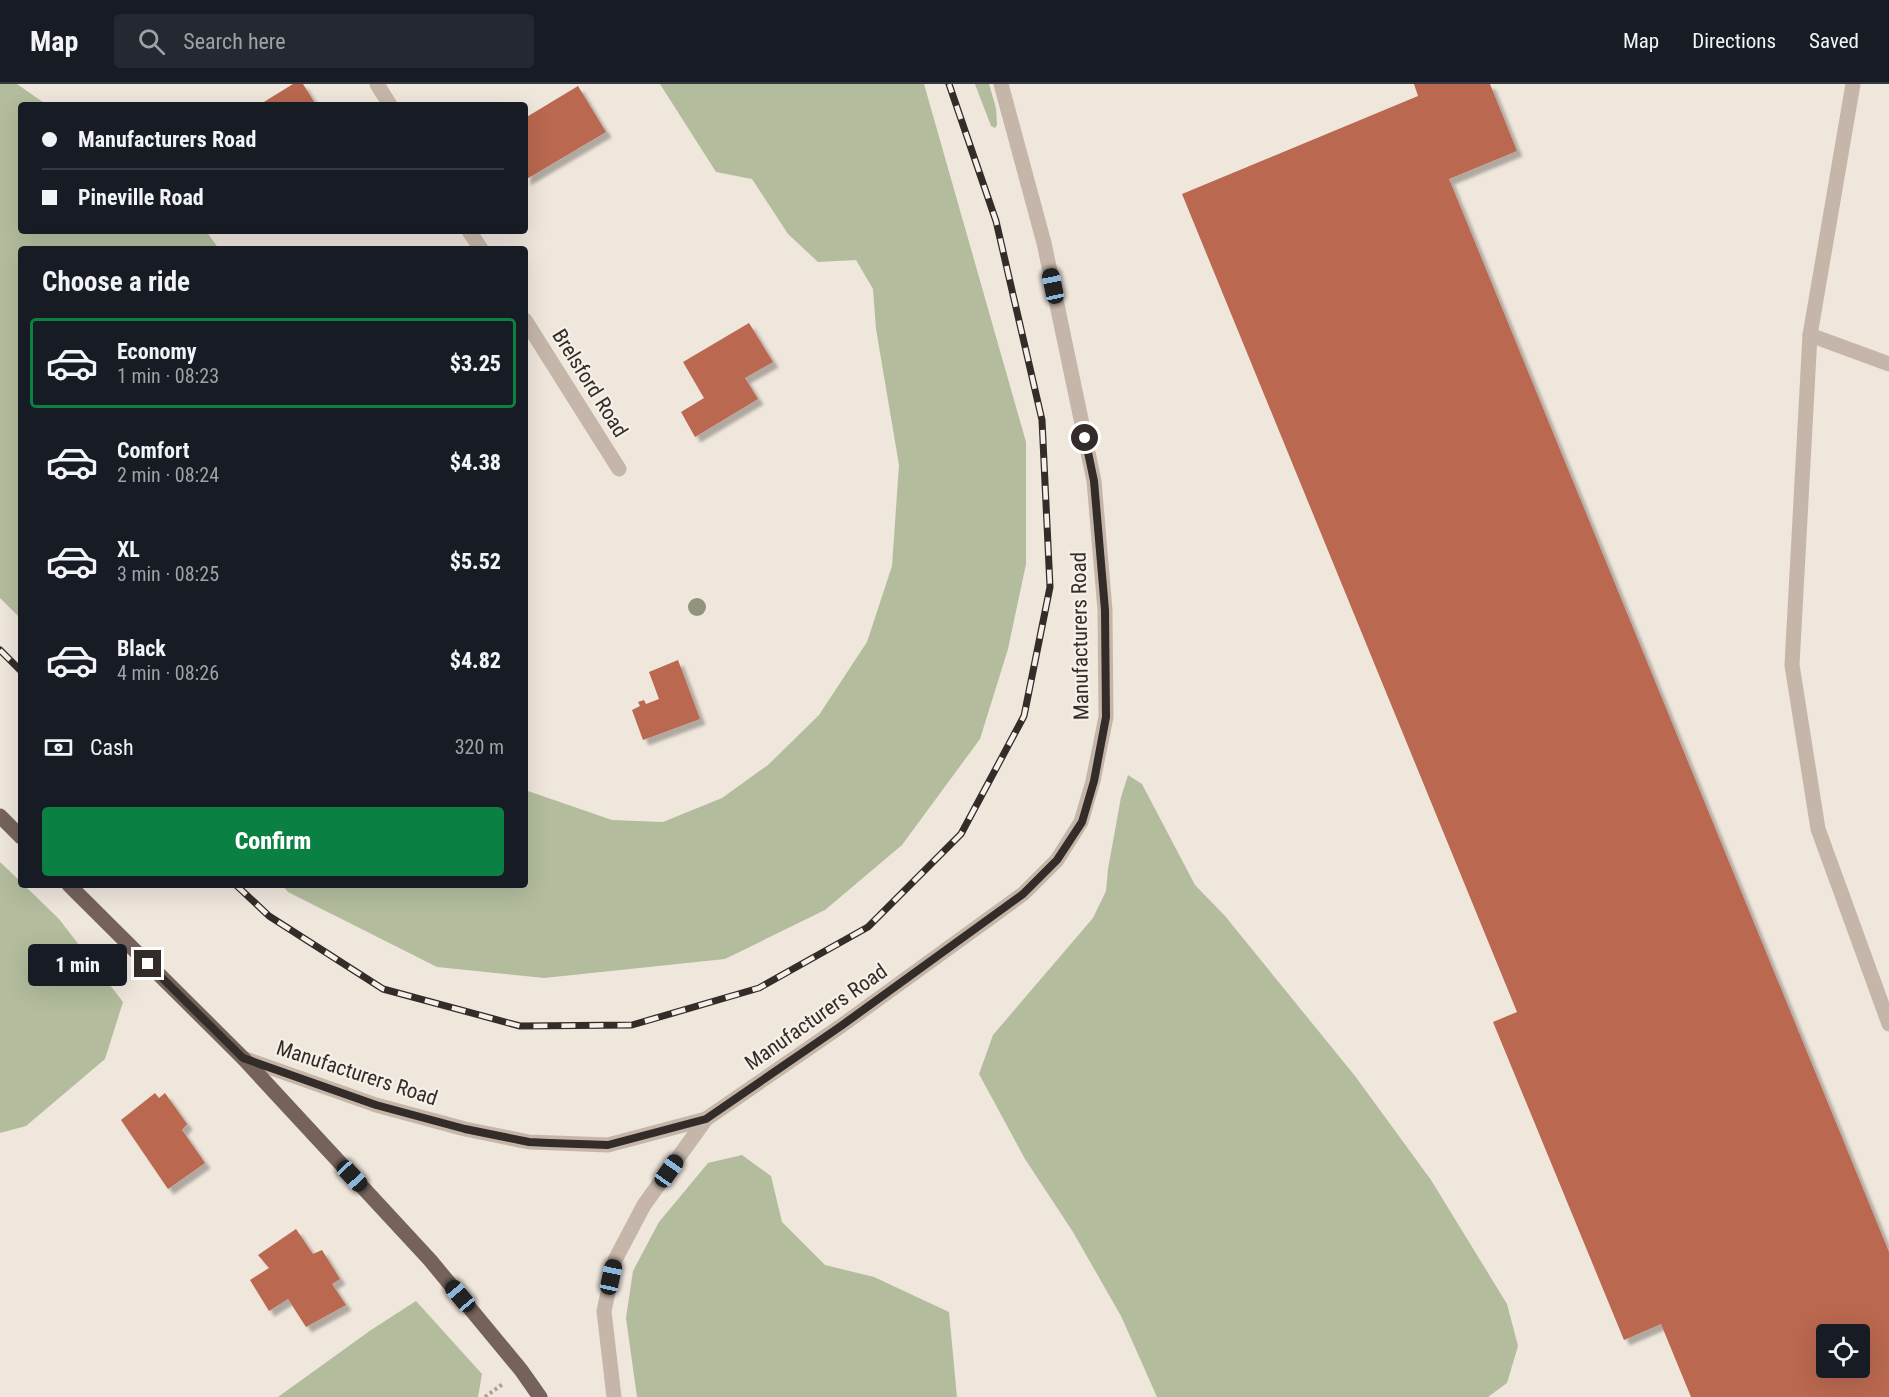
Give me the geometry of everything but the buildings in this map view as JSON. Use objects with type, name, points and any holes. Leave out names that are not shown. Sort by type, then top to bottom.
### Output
[{"type":"main road","points":[[0,816],[18,834]]},
{"type":"main road","points":[[72,888],[243,1058],[430,1260],[521,1370],[540,1397]]},
{"type":"street","points":[[377,84],[388,102]]},
{"type":"street","name":"Manufacturers Road","points":[[615,1397],[604,1311],[615,1260],[644,1205],[706,1119],[841,1026],[1023,894],[1057,860],[1082,822],[1094,781],[1106,717],[1105,610],[1094,481],[1044,243],[1001,84]]},
{"type":"street","points":[[1853,84],[1810,335],[1792,665],[1818,829],[1889,1024]]},
{"type":"street","name":"Brelsford Road","points":[[528,325],[619,469]]},
{"type":"street","points":[[1810,335],[1889,364]]},
{"type":"street","name":"Manufacturers Road","points":[[243,1058],[376,1105],[465,1129],[529,1142],[608,1145],[706,1119]]},
{"type":"green space","points":[[0,84],[17,84],[43,102],[18,102],[18,234],[208,234],[217,246],[18,246],[18,616],[0,598]]},
{"type":"green space","points":[[660,84],[924,84],[1026,442],[1026,564],[1008,649],[980,739],[902,845],[825,910],[725,959],[544,978],[437,967],[288,892],[285,888],[528,888],[528,791],[612,820],[663,822],[722,798],[768,765],[819,715],[867,642],[892,566],[899,465],[876,329],[873,289],[856,260],[818,262],[788,234],[752,179],[716,172]]},
{"type":"green space","points":[[975,84],[989,84],[996,108],[997,125],[995,128],[991,126]]},
{"type":"green space","points":[[1128,775],[1142,784],[1195,885],[1225,916],[1355,1076],[1431,1180],[1507,1304],[1518,1346],[1507,1383],[1488,1397],[1157,1397],[1121,1316],[1073,1232],[1025,1159],[979,1074],[993,1035],[1093,918],[1106,891],[1121,797]]},
{"type":"green space","points":[[0,862],[18,879],[18,888],[27,888],[59,919],[123,1002],[105,1059],[26,1126],[0,1133]]},
{"type":"green space","points":[[742,1155],[771,1176],[782,1222],[825,1265],[874,1277],[949,1312],[957,1397],[637,1397],[626,1318],[633,1271],[659,1222],[708,1163]]},
{"type":"green space","points":[[416,1301],[482,1374],[478,1397],[278,1397],[371,1330]]},
{"type":"railway","points":[[239,888],[269,916],[383,989],[520,1026],[632,1025],[759,988],[868,927],[961,834],[1024,716],[1050,587],[1042,420],[996,221],[949,84]]},
{"type":"railway","points":[[0,650],[18,668]]},
{"type":"route","points":[[148,964],[243,1058],[376,1105],[465,1129],[529,1142],[549,1143],[608,1145],[706,1119],[841,1026],[1023,894],[1057,860],[1082,822],[1094,781],[1106,717],[1105,610],[1094,481],[1085,438]]}]
